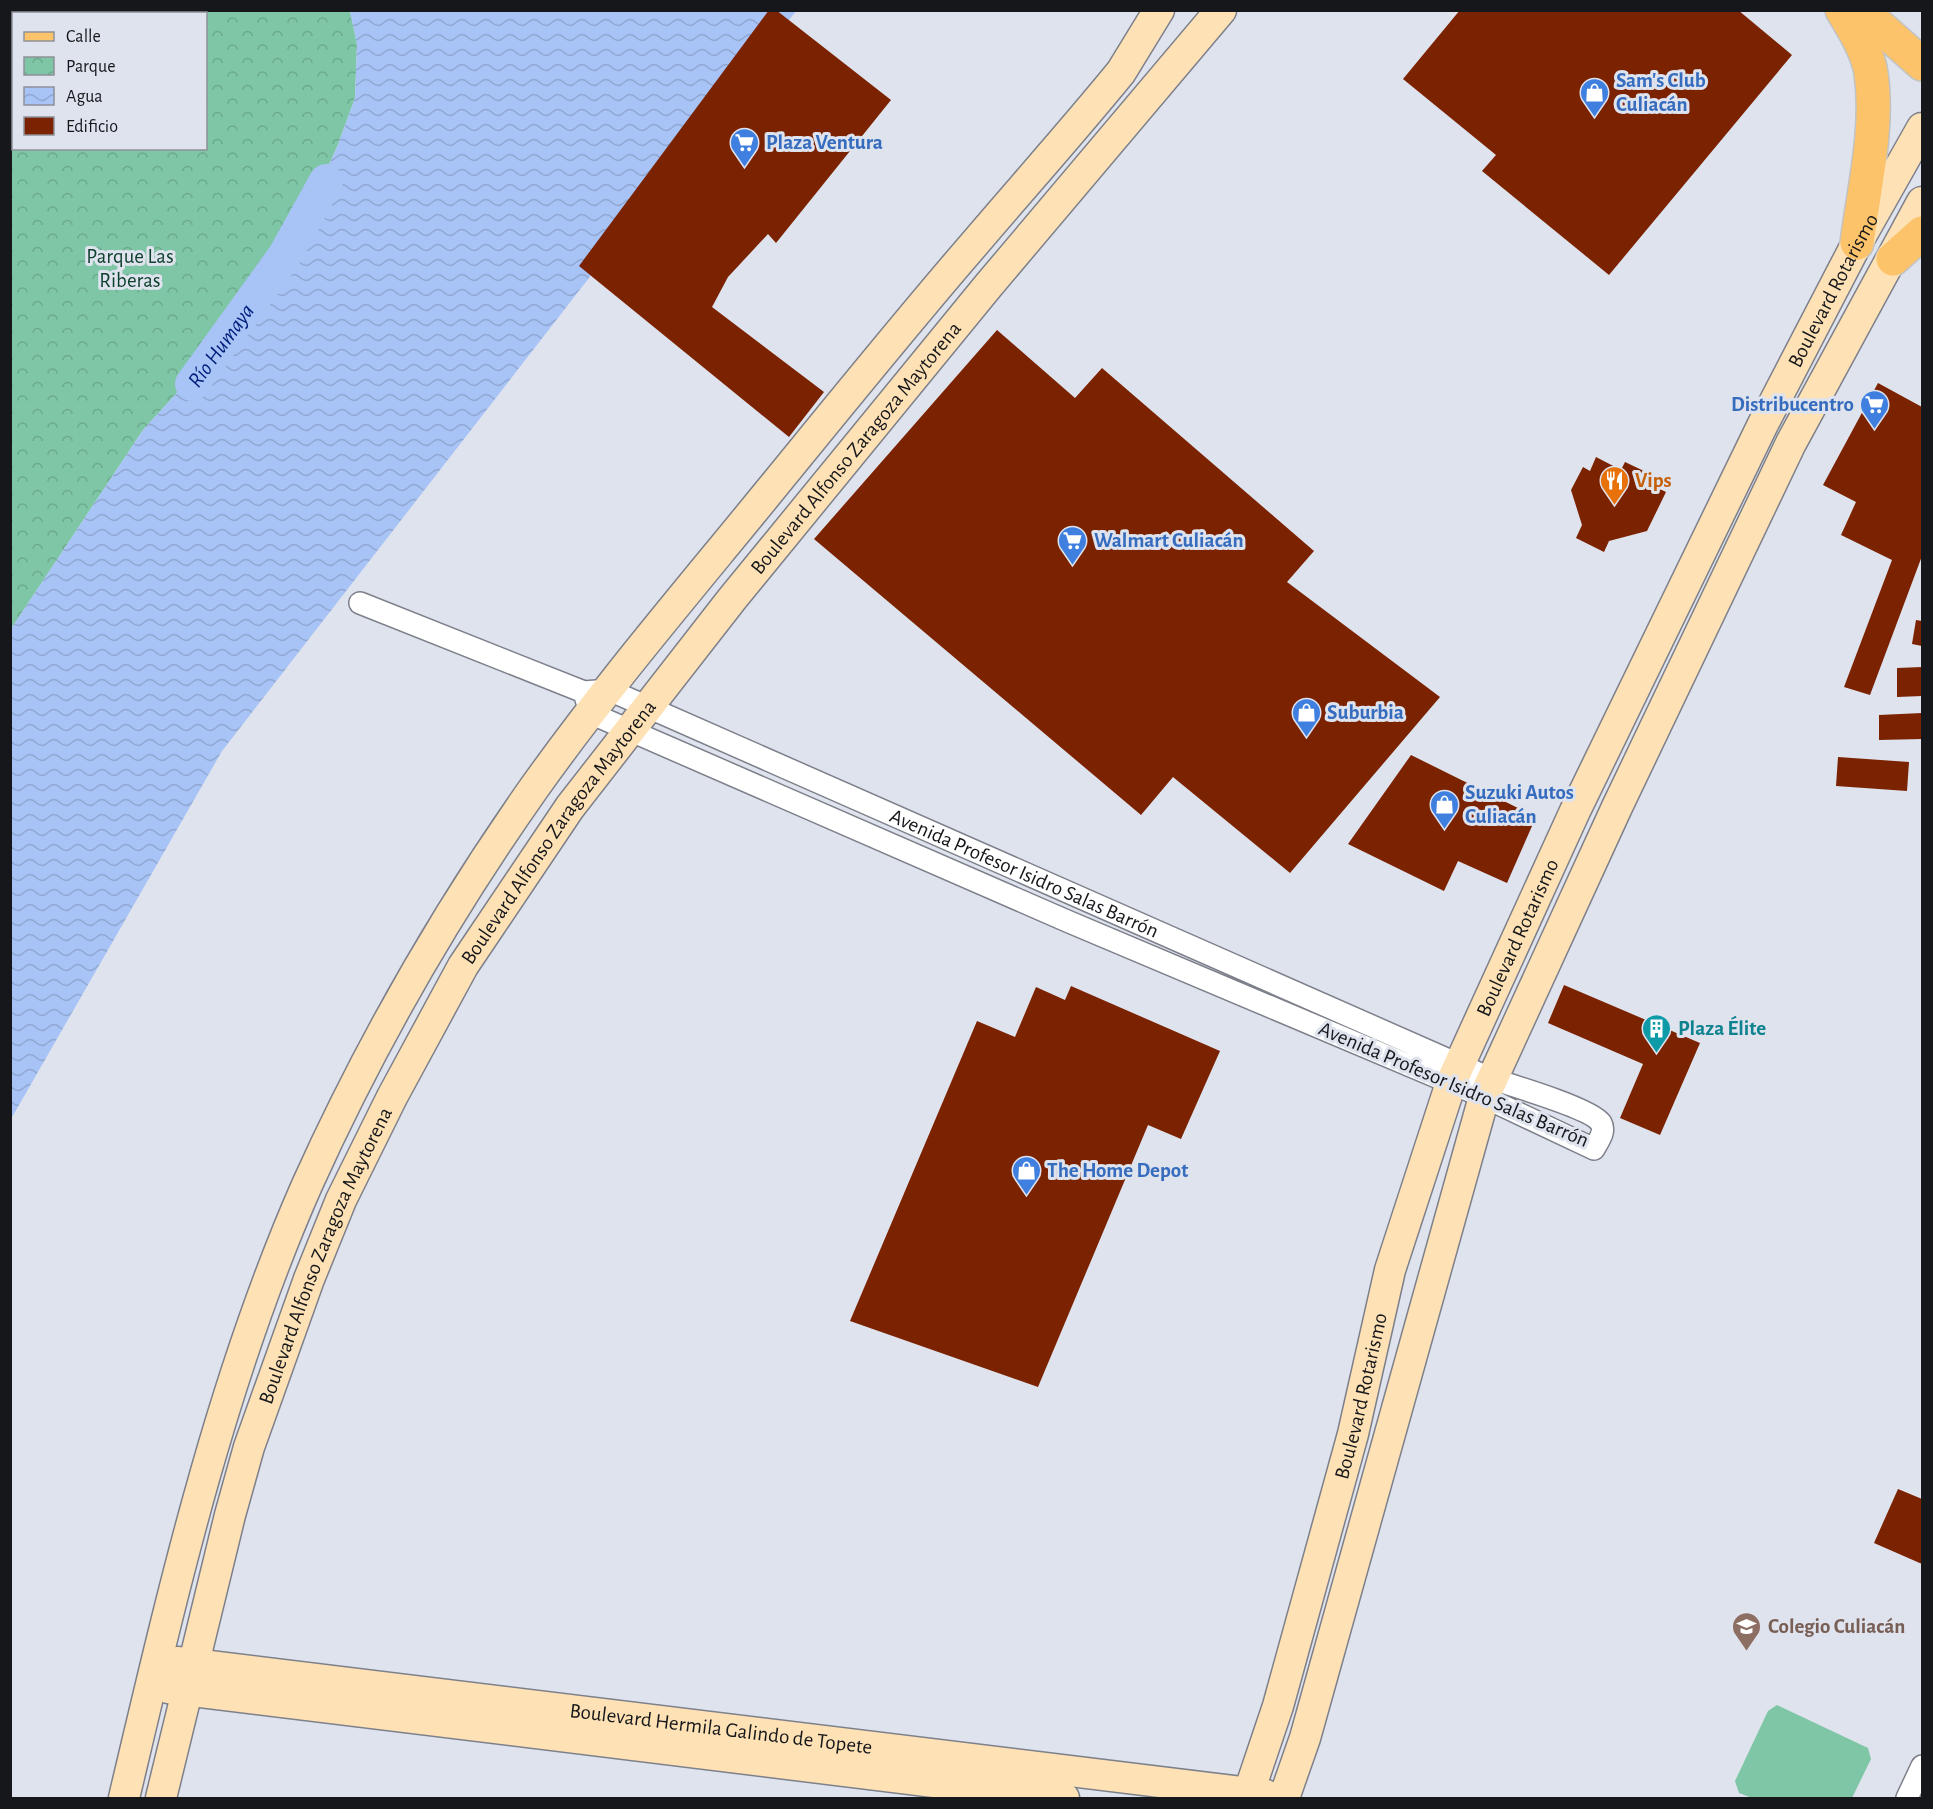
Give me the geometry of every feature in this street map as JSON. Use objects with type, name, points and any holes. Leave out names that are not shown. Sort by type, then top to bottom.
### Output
[{"type":"main road","points":[[1842,10],[1854,31],[1871,71],[1873,119],[1857,243]]},
{"type":"main road","points":[[1861,10],[1923,64]]},
{"type":"main road","points":[[1893,259],[1923,233]]},
{"type":"street","name":"Boulevard Alfonso Zaragoza Maytorena","points":[[124,1798],[205,1474],[230,1392],[288,1231],[307,1186],[368,1061],[434,940],[594,699],[1116,79],[1159,10]]},
{"type":"street","name":"Boulevard Alfonso Zaragoza Maytorena","points":[[161,1798],[230,1515],[249,1447],[309,1279],[341,1200],[392,1096],[463,966],[570,807],[628,730],[649,708],[732,599],[901,392],[1221,10]]},
{"type":"street","name":"Boulevard Rotarismo","points":[[1248,1796],[1278,1706],[1353,1434],[1390,1270],[1455,1074],[1575,811],[1763,424],[1857,243],[1923,128]]},
{"type":"street","name":"Boulevard Rotarismo","points":[[1284,1798],[1305,1738],[1488,1088],[1786,453],[1923,202]]},
{"type":"street","name":"Avenida Profesor Isidro Salas Barrón","points":[[360,603],[594,699],[649,708],[1488,1088],[1594,1149],[1601,1136],[1603,1128],[1599,1120],[1555,1100],[1488,1088]]},
{"type":"street","name":"Avenida Profesor Isidro Salas Barrón","points":[[594,699],[628,730],[1066,921],[1455,1074]]},
{"type":"street","points":[[307,1186],[341,1200]]},
{"type":"street","name":"Boulevard Hermila Galindo de Topete","points":[[154,1672],[1064,1798]]},
{"type":"street","name":"Boulevard Hermila Galindo de Topete","points":[[192,1677],[1248,1796],[1284,1798]]},
{"type":"street","points":[[1907,1798],[1923,1766]]},
{"type":"green space","points":[[11,11],[62,11],[12,12],[11,112]]},
{"type":"green space","name":"Parque Las Riberas","points":[[350,11],[357,44],[355,98],[337,147],[293,244],[227,338],[143,430],[11,629],[11,148],[12,146],[12,150],[207,150],[207,12],[62,12]]},
{"type":"green space","points":[[1777,1705],[1868,1748],[1871,1759],[1852,1798],[1752,1798],[1739,1793],[1735,1781],[1768,1711]]},
{"type":"water","points":[[350,11],[796,11],[222,751],[11,1119],[11,629],[143,430],[227,338],[293,244],[337,147],[355,98],[357,44]]},
{"type":"building","name":"Plaza Ventura","points":[[769,10],[776,10],[891,100],[776,243],[768,234],[728,277],[712,307],[824,392],[789,437],[579,266]]},
{"type":"building","name":"Sam's Club Culiacán","points":[[1460,10],[1738,10],[1792,55],[1609,275],[1482,171],[1496,155],[1403,79]]},
{"type":"building","name":"Walmart Culiacán","points":[[997,330],[1075,398],[1102,368],[1314,551],[1287,582],[1440,697],[1290,873],[1173,777],[1141,815],[814,539]]},
{"type":"building","points":[[1878,383],[1922,407],[1922,556],[1870,695],[1844,687],[1892,560],[1841,535],[1856,502],[1823,485]]},
{"type":"building","points":[[1596,457],[1621,470],[1625,462],[1644,471],[1639,479],[1666,492],[1647,531],[1609,541],[1604,552],[1576,538],[1582,525],[1571,490],[1583,467],[1590,471]]},
{"type":"building","points":[[1916,620],[1922,621],[1922,646],[1912,644]]},
{"type":"building","points":[[1922,667],[1922,696],[1897,697],[1897,668]]},
{"type":"building","points":[[1922,713],[1922,739],[1879,740],[1879,715]]},
{"type":"building","name":"Suzuki Autos Culiacán","points":[[1411,755],[1536,817],[1507,883],[1458,861],[1444,891],[1348,844]]},
{"type":"building","points":[[1838,757],[1909,762],[1907,791],[1836,786]]},
{"type":"building","name":"Plaza Élite","points":[[1564,985],[1700,1043],[1660,1135],[1620,1118],[1643,1064],[1548,1023]]},
{"type":"building","points":[[1071,986],[1220,1051],[1181,1139],[1148,1125],[1038,1387],[850,1321],[977,1021],[1015,1037],[1036,987],[1065,1000]]},
{"type":"building","points":[[1898,1489],[1922,1499],[1922,1564],[1874,1543]]},
{"type":"waterway","name":"Río Humaya","points":[[192,384],[285,255],[326,181]]},
{"type":"place","name":"Sam's Club Culiacán","points":[[1595,118]]},
{"type":"place","name":"Plaza Ventura","points":[[745,168]]},
{"type":"place","name":"Distribucentro","points":[[1875,430]]},
{"type":"place","name":"Vips","points":[[1614,506]]},
{"type":"place","name":"Walmart Culiacán","points":[[1073,566]]},
{"type":"place","name":"Suburbia","points":[[1306,738]]},
{"type":"place","name":"Suzuki Autos Culiacán","points":[[1444,830]]},
{"type":"place","name":"Plaza Élite","points":[[1657,1054]]},
{"type":"place","name":"The Home Depot","points":[[1026,1196]]},
{"type":"place","name":"Colegio Culiacán","points":[[1747,1652]]}]
